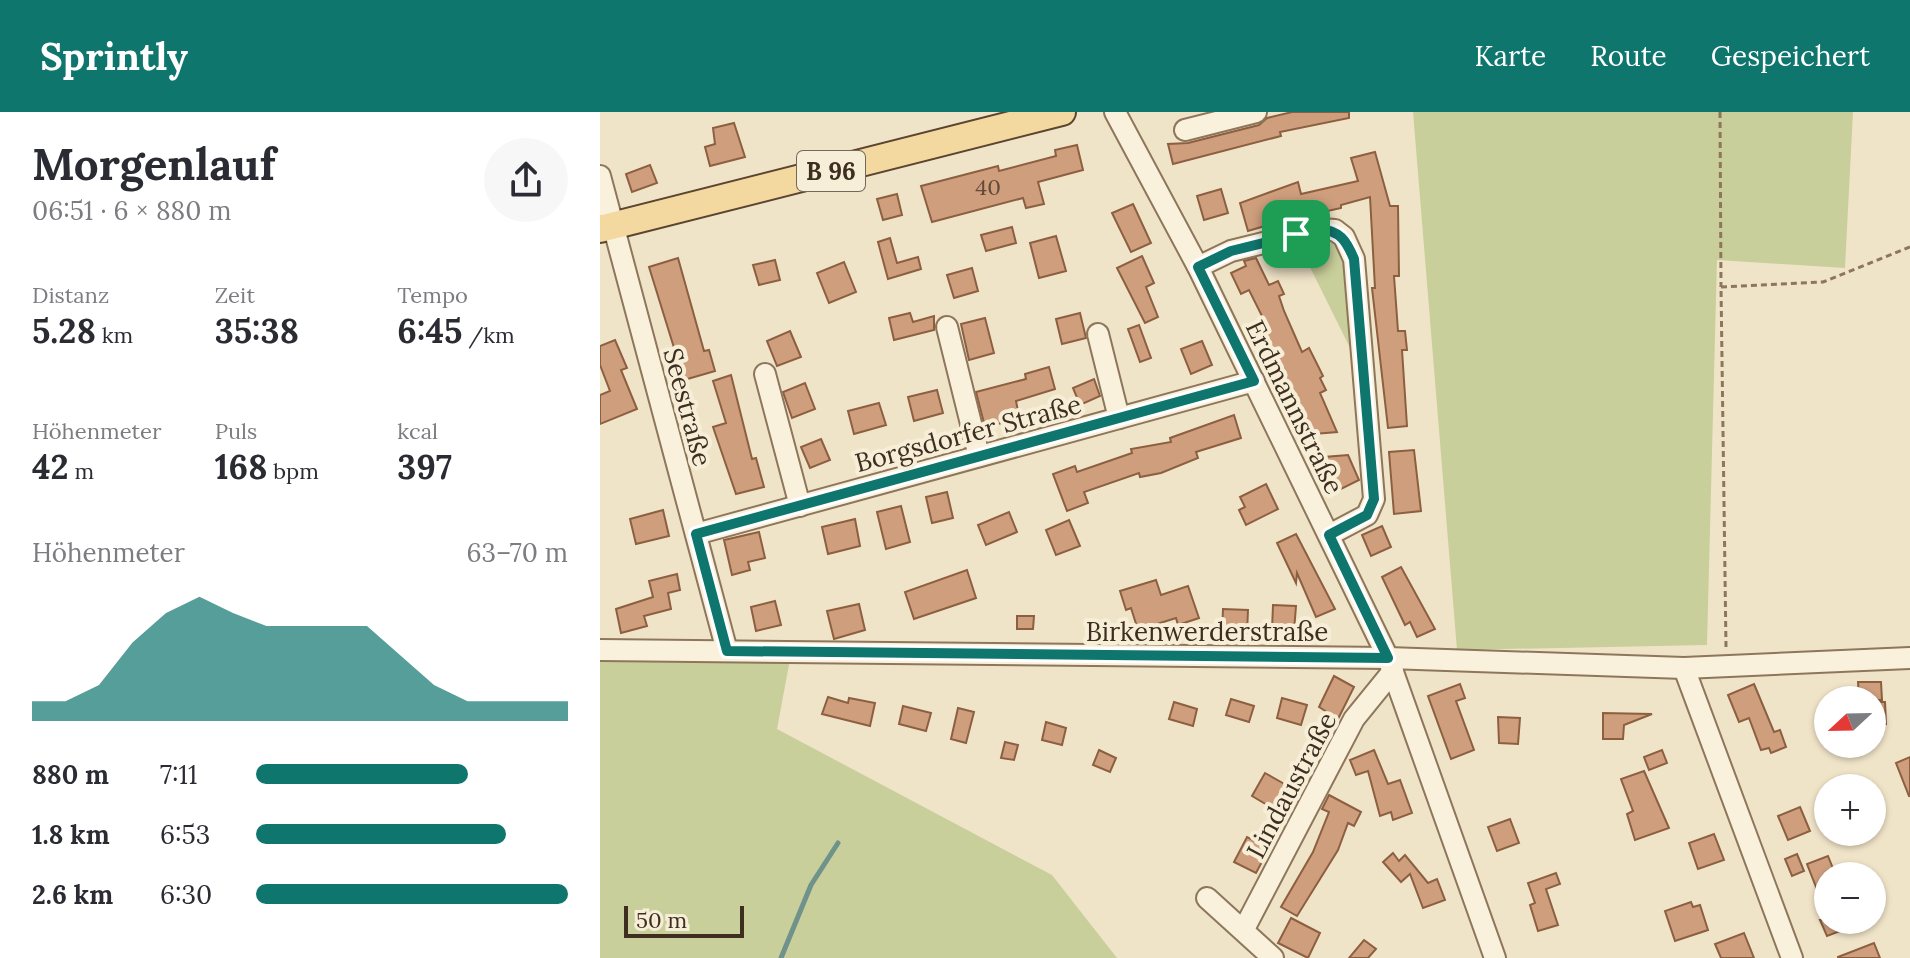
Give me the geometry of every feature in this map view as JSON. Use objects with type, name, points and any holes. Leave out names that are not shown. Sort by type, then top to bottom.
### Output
[{"type":"main road","name":"B 96","points":[[606,227],[1062,112]]},
{"type":"street","name":"Erdmannstraße","points":[[1115,112],[1198,267],[1391,665],[1495,958]]},
{"type":"street","points":[[1185,130],[1207,118],[1256,112]]},
{"type":"street","name":"Seestraße","points":[[600,176],[606,227],[727,651]]},
{"type":"street","points":[[1198,267],[1231,251],[1320,229],[1335,230],[1350,248],[1354,259],[1374,499],[1367,515],[1329,535]]},
{"type":"street","points":[[947,327],[979,456]]},
{"type":"street","points":[[1098,334],[1119,418]]},
{"type":"street","points":[[765,374],[800,506]]},
{"type":"street","name":"Borgsdorfer Straße","points":[[696,534],[1254,381]]},
{"type":"street","name":"Birkenwerderstraße","points":[[600,650],[1684,668],[1910,658]]},
{"type":"street","name":"Lindaustraße","points":[[1244,929],[1354,719],[1391,665]]},
{"type":"street","points":[[1684,668],[1792,958]]},
{"type":"street","points":[[1207,898],[1273,958]]},
{"type":"path","points":[[1720,112],[1727,667]]},
{"type":"path","points":[[1721,287],[1823,282],[1910,247]]},
{"type":"green space","points":[[1413,112],[1853,112],[1845,268],[1717,260],[1707,645],[1457,650]]},
{"type":"green space","points":[[1324,236],[1343,247],[1358,364],[1297,241]]},
{"type":"green space","points":[[600,654],[791,654],[777,729],[1052,875],[1117,958],[600,958]]},
{"type":"building","points":[[1292,112],[1349,112],[1349,118],[1280,132],[1281,136],[1173,164],[1168,144],[1188,143],[1259,125],[1267,118]]},
{"type":"building","points":[[734,123],[745,157],[710,166],[705,147],[715,144],[713,128]]},
{"type":"building","points":[[1077,145],[1083,170],[1038,182],[1044,204],[1026,208],[1023,198],[932,222],[921,186],[998,166],[999,171],[1056,156],[1055,150]]},
{"type":"building","points":[[1375,152],[1390,206],[1398,206],[1399,276],[1394,276],[1398,331],[1405,331],[1407,350],[1402,350],[1407,426],[1388,428],[1372,288],[1375,288],[1370,197],[1341,205],[1341,208],[1323,212],[1322,209],[1248,231],[1240,203],[1298,182],[1301,194],[1358,181],[1351,158]]},
{"type":"building","points":[[650,165],[657,183],[632,192],[626,174]]},
{"type":"building","points":[[1221,189],[1228,213],[1204,220],[1197,196]]},
{"type":"building","points":[[897,194],[902,215],[883,220],[877,199]]},
{"type":"building","points":[[1133,204],[1151,243],[1131,252],[1112,213]]},
{"type":"building","points":[[1012,227],[1016,243],[986,251],[981,235]]},
{"type":"building","points":[[1056,236],[1066,271],[1039,278],[1030,243]]},
{"type":"building","points":[[890,238],[897,263],[918,257],[921,269],[888,279],[878,242]]},
{"type":"building","points":[[1142,256],[1154,283],[1146,287],[1158,317],[1145,323],[1117,268]]},
{"type":"building","points":[[678,258],[704,351],[709,350],[715,371],[684,380],[649,267]]},
{"type":"building","points":[[1256,258],[1269,285],[1278,281],[1284,294],[1279,296],[1284,311],[1302,352],[1309,348],[1323,376],[1320,378],[1326,390],[1320,393],[1337,432],[1314,434],[1261,329],[1267,326],[1249,290],[1241,294],[1231,273],[1246,266],[1244,261]]},
{"type":"building","points":[[775,260],[780,280],[759,285],[753,265]]},
{"type":"building","points":[[844,262],[856,292],[829,303],[817,273]]},
{"type":"building","points":[[972,268],[978,291],[954,298],[947,275]]},
{"type":"building","points":[[910,313],[913,322],[934,316],[934,330],[894,340],[889,318]]},
{"type":"building","points":[[1080,313],[1086,338],[1062,344],[1056,319]]},
{"type":"building","points":[[985,318],[994,353],[969,360],[961,324]]},
{"type":"building","points":[[1139,325],[1151,358],[1140,362],[1128,329]]},
{"type":"building","points":[[790,331],[801,357],[777,366],[767,341]]},
{"type":"building","points":[[615,340],[627,368],[621,370],[637,409],[600,424],[600,395],[610,391],[600,365],[600,346]]},
{"type":"building","points":[[1202,341],[1212,365],[1191,374],[1181,349]]},
{"type":"building","points":[[1049,367],[1055,389],[1016,401],[1018,411],[1012,412],[1014,420],[985,427],[976,392],[1026,379],[1025,374]]},
{"type":"building","points":[[731,375],[752,459],[756,458],[764,487],[736,494],[713,427],[726,423],[713,381]]},
{"type":"building","points":[[1094,379],[1100,396],[1080,405],[1073,388]]},
{"type":"building","points":[[805,383],[815,409],[792,418],[783,392]]},
{"type":"building","points":[[937,390],[943,413],[914,421],[908,397]]},
{"type":"building","points":[[879,403],[886,425],[854,434],[848,411]]},
{"type":"building","points":[[1234,415],[1241,438],[1196,452],[1198,458],[1161,473],[1140,477],[1139,473],[1084,492],[1088,503],[1067,511],[1053,474],[1075,466],[1077,472],[1132,453],[1131,449],[1171,442],[1170,438]]},
{"type":"building","points":[[821,439],[830,460],[810,468],[801,447]]},
{"type":"building","points":[[1414,450],[1421,511],[1394,514],[1389,452]]},
{"type":"building","points":[[1348,455],[1359,480],[1339,490],[1324,457]]},
{"type":"building","points":[[1266,484],[1278,509],[1246,525],[1239,510],[1245,507],[1240,497]]},
{"type":"building","points":[[947,492],[953,518],[932,523],[926,497]]},
{"type":"building","points":[[901,506],[910,542],[886,549],[877,512]]},
{"type":"building","points":[[663,510],[669,536],[636,544],[630,519]]},
{"type":"building","points":[[1009,512],[1017,532],[986,545],[978,525]]},
{"type":"building","points":[[855,519],[860,546],[828,554],[822,527]]},
{"type":"building","points":[[1069,520],[1080,546],[1056,555],[1046,530]]},
{"type":"building","points":[[1382,526],[1391,547],[1371,556],[1362,535]]},
{"type":"building","points":[[759,532],[765,558],[748,562],[750,570],[732,575],[724,540]]},
{"type":"building","points":[[1296,534],[1335,609],[1316,617],[1297,573],[1296,583],[1277,543]]},
{"type":"building","points":[[1401,567],[1435,629],[1417,637],[1410,622],[1405,625],[1382,577]]},
{"type":"building","points":[[967,570],[976,598],[914,619],[905,592]]},
{"type":"building","points":[[677,574],[680,590],[668,593],[671,609],[644,616],[647,626],[621,633],[616,609],[653,597],[649,581]]},
{"type":"building","points":[[1156,580],[1161,595],[1188,586],[1199,618],[1178,625],[1176,618],[1138,630],[1131,608],[1126,610],[1120,591]]},
{"type":"building","points":[[775,601],[781,625],[756,631],[751,607]]},
{"type":"building","points":[[859,604],[865,630],[834,639],[827,611]]},
{"type":"building","points":[[1273,605],[1296,606],[1294,631],[1272,630]]},
{"type":"building","points":[[1223,609],[1248,610],[1247,633],[1222,632]]},
{"type":"building","points":[[1017,616],[1034,616],[1033,629],[1017,629]]},
{"type":"building","points":[[1334,676],[1354,687],[1338,719],[1319,707]]},
{"type":"building","points":[[1858,682],[1881,682],[1881,686],[1858,686]]},
{"type":"building","points":[[1460,684],[1465,698],[1456,701],[1474,750],[1451,759],[1428,696]]},
{"type":"building","points":[[1754,684],[1774,732],[1780,730],[1786,747],[1771,753],[1769,748],[1761,750],[1749,718],[1739,722],[1728,695]]},
{"type":"building","points":[[828,697],[848,703],[849,698],[875,703],[870,726],[822,714]]},
{"type":"building","points":[[1282,698],[1307,705],[1301,725],[1277,718]]},
{"type":"building","points":[[1231,699],[1254,706],[1249,722],[1226,715]]},
{"type":"building","points":[[1174,702],[1197,709],[1193,726],[1169,719]]},
{"type":"building","points":[[903,706],[931,713],[926,731],[899,724]]},
{"type":"building","points":[[958,708],[974,712],[966,743],[951,739]]},
{"type":"building","points":[[1603,713],[1652,714],[1624,725],[1623,739],[1603,739]]},
{"type":"building","points":[[1498,717],[1520,718],[1518,744],[1499,743]]},
{"type":"building","points":[[1046,722],[1066,728],[1062,745],[1042,740]]},
{"type":"building","points":[[1005,742],[1018,745],[1014,760],[1001,758]]},
{"type":"building","points":[[1099,750],[1116,758],[1110,772],[1093,765]]},
{"type":"building","points":[[1374,750],[1388,784],[1400,780],[1412,813],[1393,820],[1391,812],[1380,816],[1368,771],[1356,775],[1350,760]]},
{"type":"building","points":[[1662,750],[1667,763],[1649,770],[1644,757]]},
{"type":"building","points":[[1910,757],[1910,796],[1909,796],[1896,763]]},
{"type":"building","points":[[1644,771],[1669,828],[1635,840],[1627,814],[1633,811],[1621,779]]},
{"type":"building","points":[[1265,773],[1288,786],[1274,809],[1252,796]]},
{"type":"building","points":[[1329,795],[1361,812],[1354,826],[1348,823],[1338,850],[1297,916],[1281,907],[1313,852],[1329,812],[1322,809]]},
{"type":"building","points":[[1800,807],[1810,831],[1788,840],[1778,816]]},
{"type":"building","points":[[1510,819],[1519,843],[1497,851],[1488,827]]},
{"type":"building","points":[[1258,834],[1269,840],[1266,845],[1270,847],[1256,873],[1234,862],[1247,837],[1255,841]]},
{"type":"building","points":[[1714,834],[1724,860],[1698,869],[1689,843]]},
{"type":"building","points":[[1393,853],[1399,861],[1405,855],[1428,883],[1437,879],[1445,900],[1423,908],[1410,874],[1401,882],[1383,862]]},
{"type":"building","points":[[1797,854],[1804,871],[1792,876],[1785,859]]},
{"type":"building","points":[[1828,856],[1830,862],[1814,862],[1814,882],[1807,864]]},
{"type":"building","points":[[1556,873],[1560,884],[1546,889],[1558,925],[1538,931],[1530,905],[1535,903],[1528,883]]},
{"type":"building","points":[[1691,902],[1693,907],[1700,905],[1708,930],[1675,941],[1665,911]]},
{"type":"building","points":[[1291,918],[1320,933],[1308,958],[1278,943]]},
{"type":"building","points":[[1744,933],[1754,958],[1721,958],[1715,944]]},
{"type":"building","points":[[1364,940],[1376,949],[1368,958],[1349,958]]},
{"type":"building","points":[[1874,943],[1880,958],[1838,958],[1838,957]]},
{"type":"waterway","points":[[781,958],[811,885],[838,843]]},
{"type":"route","points":[[1320,229],[1335,230],[1344,237],[1354,259],[1374,499],[1367,515],[1329,535],[1388,658],[727,651],[696,534],[1254,381],[1198,267],[1231,251],[1296,234],[1320,229]]}]
